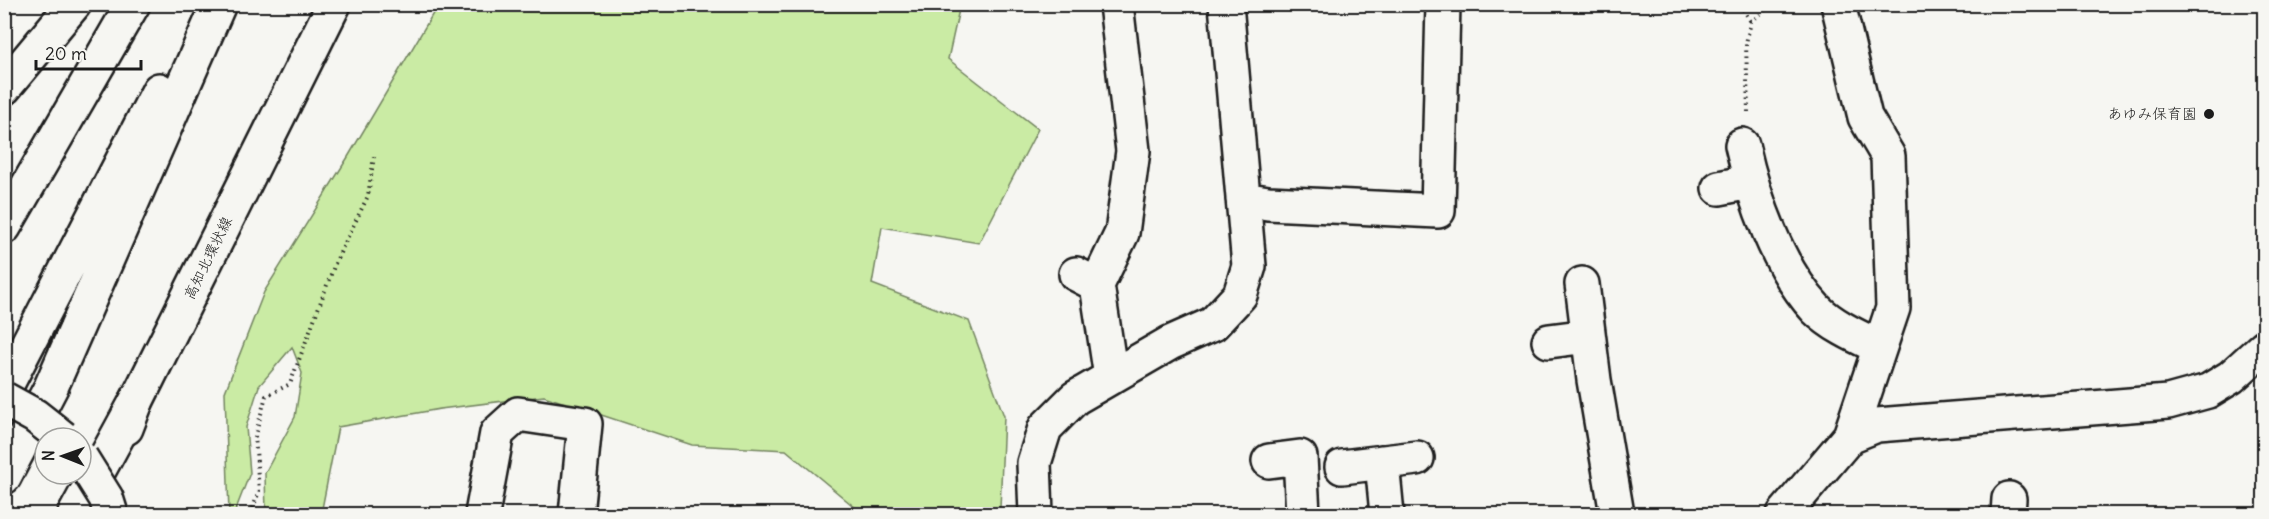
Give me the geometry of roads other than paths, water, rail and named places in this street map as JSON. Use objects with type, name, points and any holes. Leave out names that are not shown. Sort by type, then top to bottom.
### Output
[{"type":"main road","points":[[4,88],[74,4]]},
{"type":"main road","points":[[4,227],[134,4]]},
{"type":"main road","points":[[4,390],[203,4]]},
{"type":"main road","points":[[4,477],[51,387],[219,4]]},
{"type":"main road","name":"高知北環状線","points":[[89,514],[136,402],[334,4]]},
{"type":"main road","points":[[1111,377],[1087,279],[1122,233],[1133,151],[1116,4]]},
{"type":"main road","points":[[1036,514],[1034,463],[1046,428],[1075,398],[1170,343],[1212,324],[1240,295],[1249,266],[1226,4]]},
{"type":"main road","points":[[1243,199],[1268,203],[1438,211],[1443,4]]},
{"type":"main road","points":[[1784,514],[1850,436],[1893,308],[1888,156],[1865,117],[1838,4]]},
{"type":"main road","points":[[1742,145],[1750,182],[1792,278],[1818,310],[1845,330],[1879,347]]},
{"type":"main road","points":[[1719,188],[1750,182]]},
{"type":"main road","points":[[1582,284],[1588,336],[1617,514]]},
{"type":"main road","points":[[1549,341],[1588,336]]},
{"type":"main road","points":[[1850,436],[1877,425],[2168,402],[2208,391],[2231,376],[2265,347]]},
{"type":"main road","points":[[4,399],[47,426]]},
{"type":"main road","points":[[75,514],[136,402]]},
{"type":"main road","points":[[482,514],[497,433],[518,414],[585,424],[576,514]]},
{"type":"main road","points":[[1269,461],[1299,458],[1303,514]]},
{"type":"main road","points":[[1342,467],[1417,458]]},
{"type":"main road","points":[[1382,462],[1387,514]]},
{"type":"main road","points":[[93,478],[111,514]]},
{"type":"place","name":"あゆみ保育園","points":[[2209,114]]}]
